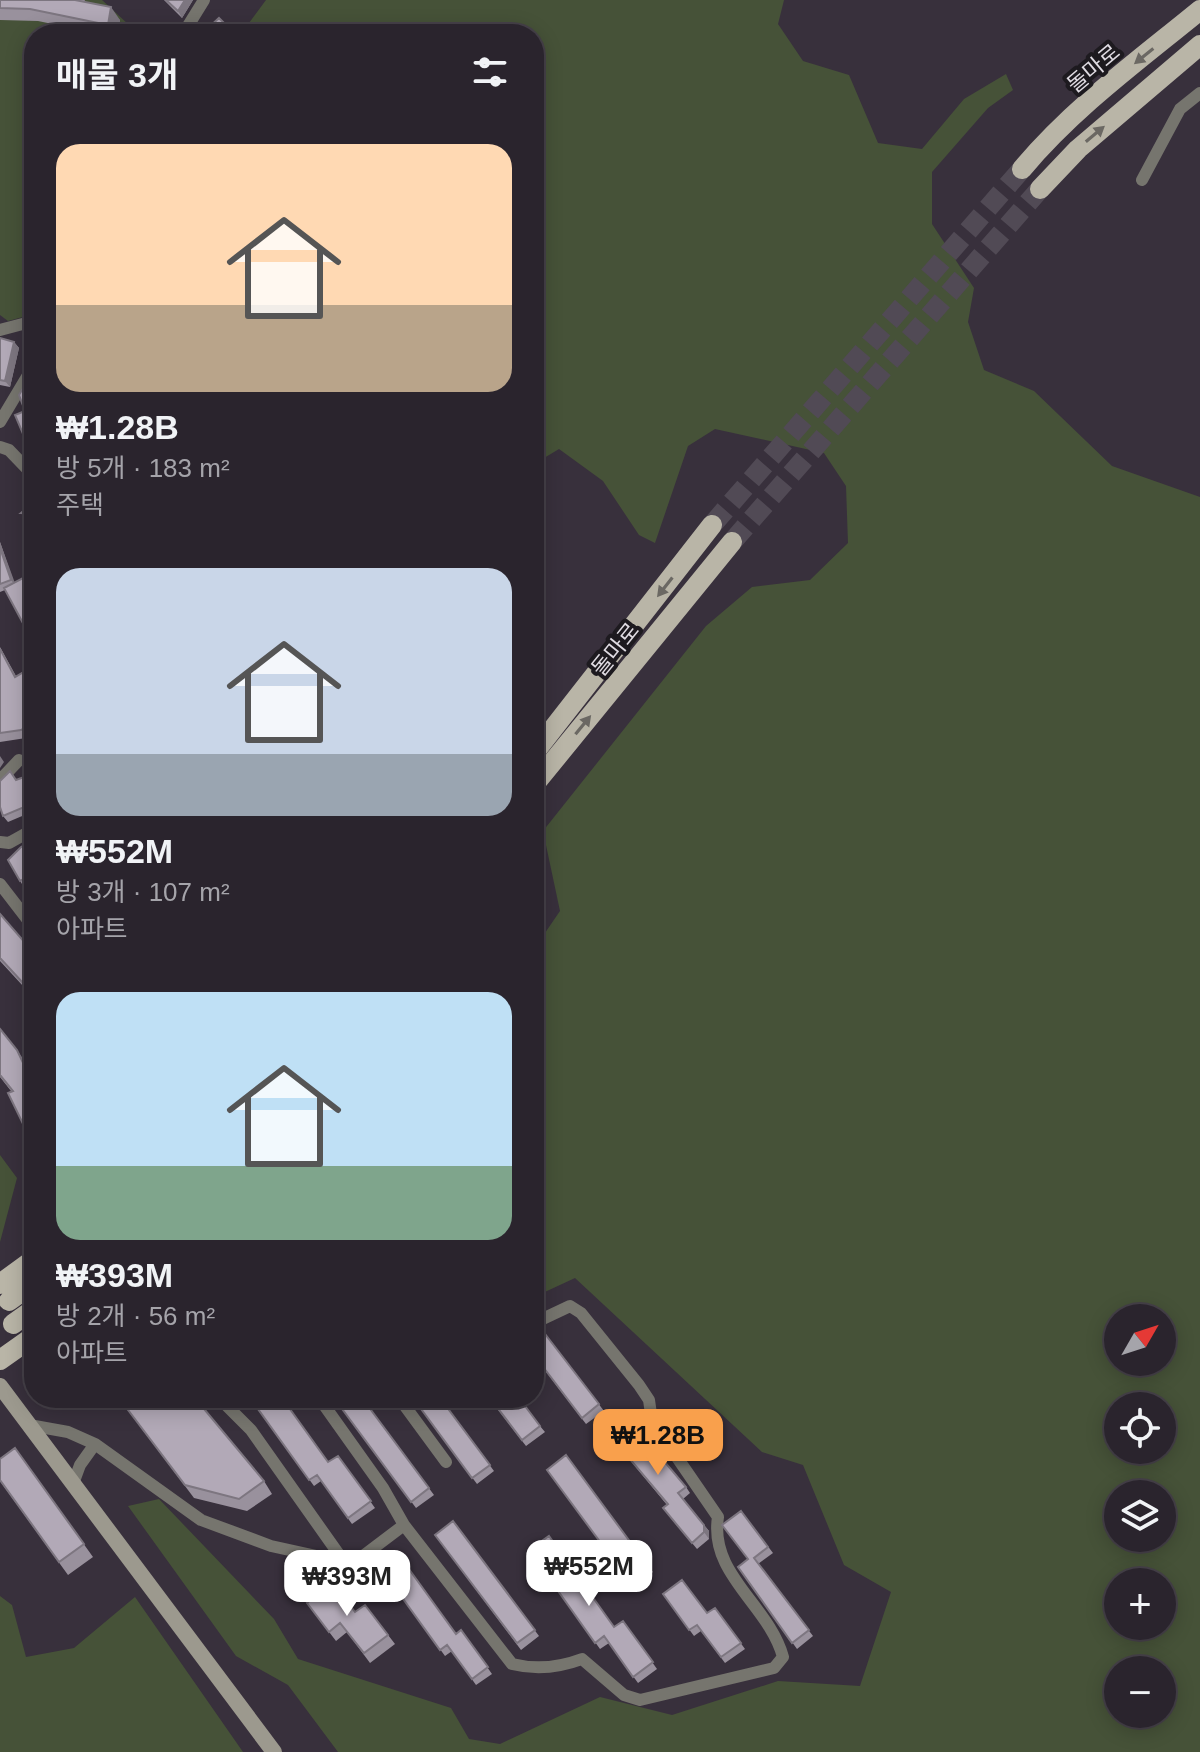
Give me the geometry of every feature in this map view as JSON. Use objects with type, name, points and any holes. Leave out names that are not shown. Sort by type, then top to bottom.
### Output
[{"type":"main road","name":"돌마로","points":[[1022,169],[1044,142],[1200,10]]},
{"type":"main road","points":[[1040,189],[1078,149],[1200,45]]},
{"type":"main road","name":"돌마로","points":[[544,740],[712,525]]},
{"type":"main road","name":"돌마로","points":[[544,773],[732,542]]},
{"type":"main road","points":[[4,1292],[24,1270]]},
{"type":"main road","points":[[4,1292],[24,1286]]},
{"type":"main road","points":[[13,1324],[24,1316]]},
{"type":"main road","points":[[0,1360],[24,1343]]},
{"type":"street","points":[[189,24],[204,0]]},
{"type":"street","points":[[1142,180],[1180,109],[1200,93]]},
{"type":"street","points":[[0,330],[24,324]]},
{"type":"street","points":[[0,422],[24,382]]},
{"type":"street","points":[[0,447],[9,450],[24,466]]},
{"type":"street","points":[[0,780],[19,760]]},
{"type":"street","points":[[0,842],[9,843],[24,835]]},
{"type":"street","points":[[0,884],[24,915]]},
{"type":"street","points":[[326,1408],[383,1488],[404,1525],[512,1664],[529,1668],[562,1666],[582,1659],[624,1695],[640,1700],[774,1668],[783,1657],[773,1630],[721,1560],[715,1538],[718,1517],[652,1421],[649,1400],[581,1313],[570,1306],[544,1318]]},
{"type":"street","points":[[0,1386],[274,1752]]},
{"type":"street","points":[[229,1408],[251,1430],[340,1556]]},
{"type":"street","points":[[406,1408],[446,1462]]},
{"type":"street","points":[[29,1425],[68,1432],[95,1444],[201,1520],[271,1546],[321,1557],[363,1556],[404,1525]]},
{"type":"street","points":[[73,1484],[80,1465],[95,1444]]},
{"type":"green space","points":[[0,0],[102,0],[128,24],[24,24],[24,317],[8,321],[0,315]]},
{"type":"green space","points":[[266,0],[784,0],[778,24],[803,61],[849,75],[878,143],[922,149],[964,99],[1006,74],[1013,90],[988,108],[932,172],[932,224],[974,288],[968,322],[984,370],[1034,391],[1112,466],[1200,497],[1200,1752],[338,1752],[288,1685],[236,1656],[128,1506],[159,1499],[274,1619],[298,1659],[451,1708],[469,1739],[500,1744],[600,1697],[672,1715],[778,1681],[860,1686],[891,1592],[844,1565],[803,1465],[762,1452],[575,1278],[544,1292],[544,934],[560,911],[544,830],[706,626],[752,587],[810,580],[848,543],[846,486],[824,453],[715,429],[688,446],[655,543],[639,535],[603,481],[559,449],[544,458],[544,24],[249,23]]},
{"type":"green space","points":[[0,1155],[17,1178],[0,1242]]},
{"type":"green space","points":[[0,1596],[12,1605],[26,1657],[74,1648],[135,1597],[243,1752],[0,1752]]},
{"type":"building","points":[[0,0],[75,0],[111,7],[108,24],[30,9],[0,8]]},
{"type":"building","points":[[166,0],[185,0],[178,11]]},
{"type":"building","points":[[0,338],[14,342],[5,381],[0,380]]},
{"type":"building","points":[[24,387],[24,408],[19,395]]},
{"type":"building","points":[[24,411],[24,436],[15,415]]},
{"type":"building","points":[[0,548],[11,580],[0,584]]},
{"type":"building","points":[[24,580],[24,625],[4,588]]},
{"type":"building","points":[[0,649],[15,677],[24,672],[24,728],[0,733]]},
{"type":"building","points":[[10,771],[16,780],[24,777],[24,807],[3,816],[0,781]]},
{"type":"building","points":[[24,845],[24,879],[20,881],[8,860]]},
{"type":"building","points":[[0,914],[24,942],[24,984],[0,958]]},
{"type":"building","points":[[0,1029],[17,1050],[24,1065],[24,1126],[8,1093],[13,1091],[0,1075]]},
{"type":"building","points":[[544,1333],[599,1404],[582,1418],[544,1368]]},
{"type":"building","points":[[127,1408],[203,1408],[264,1481],[239,1499],[185,1485]]},
{"type":"building","points":[[257,1408],[289,1408],[328,1462],[338,1456],[371,1501],[348,1518],[317,1475],[309,1480]]},
{"type":"building","points":[[341,1408],[369,1408],[429,1488],[411,1502]]},
{"type":"building","points":[[420,1408],[447,1408],[490,1465],[472,1478]]},
{"type":"building","points":[[498,1408],[526,1408],[540,1426],[522,1440]]},
{"type":"building","points":[[626,1416],[686,1487],[678,1493],[704,1525],[704,1532],[692,1543],[663,1508],[668,1504],[607,1432]]},
{"type":"building","points":[[15,1448],[84,1544],[59,1562],[0,1480],[0,1459]]},
{"type":"building","points":[[566,1455],[648,1566],[629,1581],[547,1470]]},
{"type":"building","points":[[741,1511],[768,1547],[754,1558],[809,1630],[792,1643],[738,1567],[748,1559],[722,1525]]},
{"type":"building","points":[[453,1521],[535,1630],[517,1643],[435,1535]]},
{"type":"building","points":[[549,1536],[614,1627],[623,1621],[653,1662],[633,1677],[604,1636],[595,1643],[529,1550]]},
{"type":"building","points":[[406,1565],[456,1634],[461,1630],[488,1667],[472,1679],[447,1645],[440,1650],[388,1578]]},
{"type":"building","points":[[682,1580],[707,1613],[715,1608],[741,1643],[721,1657],[697,1625],[689,1630],[663,1594]]},
{"type":"building","points":[[333,1583],[355,1612],[365,1605],[388,1635],[364,1653],[340,1623],[329,1632],[307,1603]]},
{"type":"tunnel","points":[[712,525],[1022,169]]},
{"type":"tunnel","points":[[732,542],[1040,189]]}]
